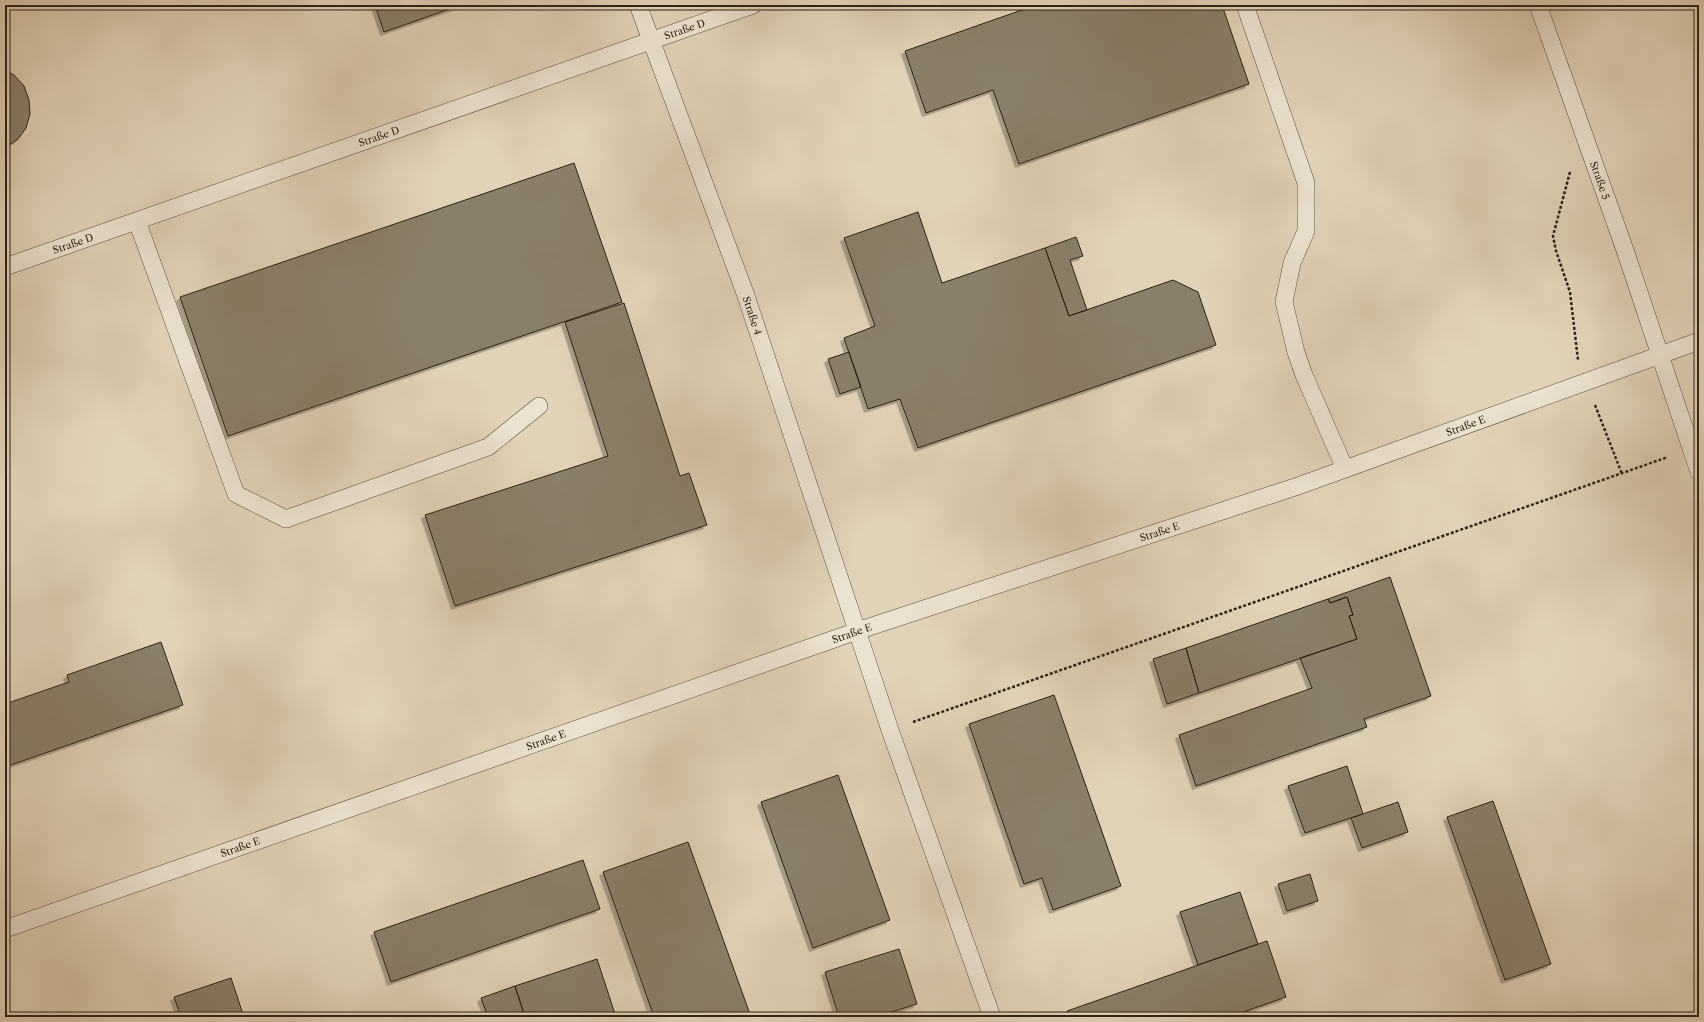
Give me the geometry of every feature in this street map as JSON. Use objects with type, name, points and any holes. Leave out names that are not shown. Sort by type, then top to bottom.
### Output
[{"type":"lane","name":"Straße 4","points":[[638,5],[650,41],[745,293],[890,730],[992,1017]]},
{"type":"lane","name":"Straße D","points":[[5,267],[753,5]]},
{"type":"lane","points":[[1245,5],[1306,183],[1306,230],[1292,263],[1284,302],[1296,352],[1304,375],[1345,469]]},
{"type":"lane","name":"Straße 5","points":[[1538,5],[1626,253],[1699,472]]},
{"type":"lane","points":[[137,221],[236,494],[286,519],[488,447],[539,406]]},
{"type":"lane","name":"Straße E","points":[[5,929],[857,631],[1298,486],[1699,342]]},
{"type":"path","points":[[1587,144],[1570,169],[1553,236],[1556,251],[1570,292],[1578,359],[1622,474]]},
{"type":"path","points":[[890,730],[1622,474],[1691,448]]},
{"type":"building","points":[[375,5],[461,5],[384,32]]},
{"type":"building","points":[[1036,5],[1222,5],[1249,84],[1019,164],[993,90],[926,113],[905,51]]},
{"type":"building","points":[[5,70],[14,75],[24,86],[29,100],[30,114],[26,128],[18,139],[5,148]]},
{"type":"building","points":[[574,163],[622,302],[228,436],[180,297]]},
{"type":"building","points":[[918,212],[942,283],[1045,248],[1069,316],[1173,280],[1198,292],[1216,345],[918,448],[900,399],[868,409],[844,338],[875,326],[844,238]]},
{"type":"building","points":[[1076,237],[1083,256],[1070,260],[1087,310],[1069,316],[1045,248]]},
{"type":"building","points":[[624,303],[680,476],[689,473],[707,525],[455,606],[425,515],[608,456],[565,322]]},
{"type":"building","points":[[849,352],[861,387],[840,394],[828,359]]},
{"type":"building","points":[[1390,577],[1431,696],[1364,719],[1367,727],[1196,786],[1179,735],[1312,688],[1300,658],[1357,639],[1349,616],[1353,615],[1347,597],[1330,603],[1328,599]]},
{"type":"building","points":[[1347,597],[1353,615],[1349,616],[1357,639],[1199,693],[1186,648],[1328,599],[1330,603]]},
{"type":"building","points":[[161,642],[183,705],[5,767],[5,704],[69,682],[67,675]]},
{"type":"building","points":[[1186,648],[1199,693],[1167,704],[1153,659]]},
{"type":"building","points":[[1054,695],[1121,886],[1053,910],[1042,878],[1024,884],[969,724]]},
{"type":"building","points":[[1347,766],[1363,814],[1305,833],[1288,786]]},
{"type":"building","points":[[838,775],[890,920],[813,948],[761,802]]},
{"type":"building","points":[[1493,801],[1551,964],[1505,980],[1447,817]]},
{"type":"building","points":[[1398,802],[1408,832],[1362,848],[1351,818]]},
{"type":"building","points":[[688,842],[751,1017],[654,1017],[603,872]]},
{"type":"building","points":[[583,860],[600,909],[391,982],[374,932]]},
{"type":"building","points":[[1310,874],[1318,901],[1287,911],[1278,884]]},
{"type":"building","points":[[1240,892],[1258,944],[1198,965],[1180,912]]},
{"type":"building","points":[[1267,941],[1286,997],[1229,1017],[1069,1017],[1067,1011]]},
{"type":"building","points":[[899,949],[917,1004],[875,1017],[839,1017],[825,972]]},
{"type":"building","points":[[597,959],[616,1017],[525,1017],[515,986]]},
{"type":"building","points":[[231,978],[244,1017],[181,1017],[174,997]]},
{"type":"building","points":[[515,986],[525,1017],[488,1017],[481,998]]}]
